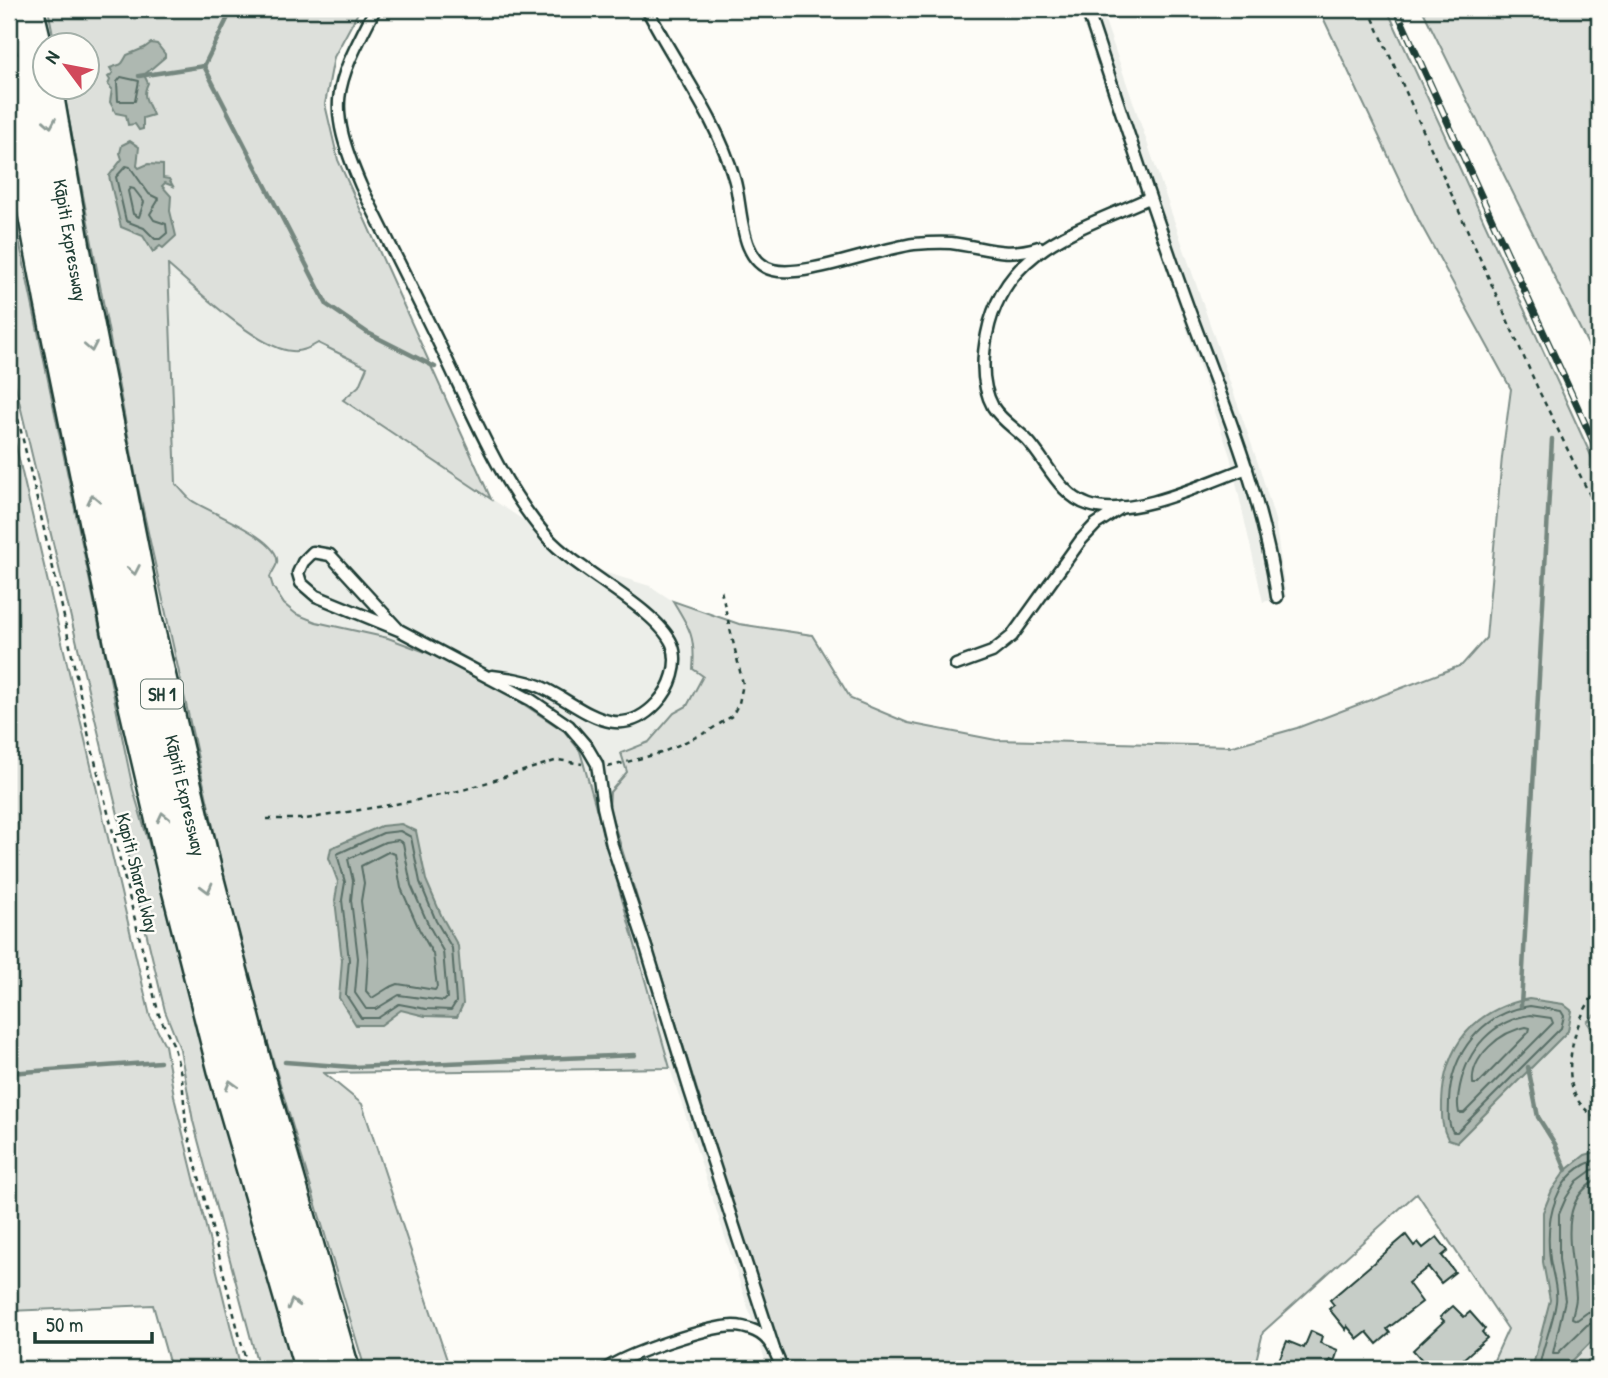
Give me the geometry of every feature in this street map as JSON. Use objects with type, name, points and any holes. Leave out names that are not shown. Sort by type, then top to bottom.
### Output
[{"type":"highway","name":"Kāpiti Expressway","points":[[26,9],[44,87],[80,293],[144,619],[247,1040],[341,1369]]},
{"type":"highway","name":"Kāpiti Expressway","points":[[9,70],[53,302],[126,658],[177,877],[226,1070],[313,1369]]},
{"type":"lane","points":[[375,9],[340,83],[338,109],[346,150],[361,186],[485,440],[524,505],[553,544],[658,625],[672,644],[674,655],[673,675],[663,695],[647,712],[627,720],[599,720],[538,685],[482,673]]},
{"type":"lane","points":[[647,9],[710,117],[736,181],[750,251],[759,263],[770,270],[804,270],[874,251],[933,242],[1013,253],[1050,244]]},
{"type":"lane","points":[[1087,9],[1149,198],[1247,468],[1265,527],[1277,597]]},
{"type":"lane","points":[[1149,198],[1050,244],[1030,258],[1009,279],[990,316],[983,370],[986,388],[994,408],[1037,451],[1068,492],[1088,505],[1123,507],[1161,499],[1247,468]]},
{"type":"lane","points":[[956,665],[992,652],[1013,636],[1081,540],[1096,524],[1123,507]]},
{"type":"lane","points":[[399,630],[330,555],[313,552],[303,562],[298,573],[301,583],[316,596],[399,630],[531,700],[569,726],[587,747],[598,769],[612,845],[782,1369]]},
{"type":"lane","points":[[606,1369],[634,1355],[733,1326],[756,1331],[766,1338],[774,1349]]},
{"type":"path","points":[[1369,9],[1539,391],[1599,514]]},
{"type":"path","name":"Kapiti Shared Way","points":[[9,380],[89,737],[159,1015],[173,1044],[179,1067],[186,1126],[248,1369]]},
{"type":"path","points":[[267,819],[306,820],[413,801],[463,790],[558,760],[598,769],[630,763],[662,753],[707,732],[732,716],[739,703],[743,684],[720,586]]},
{"type":"path","points":[[1599,989],[1576,1030],[1572,1079],[1576,1097],[1599,1121]]},
{"type":"path","points":[[1579,1369],[1599,1352]]},
{"type":"shaded area","points":[[48,9],[360,9],[334,57],[325,104],[338,160],[491,499],[343,400],[359,386],[367,367],[318,343],[292,351],[262,340],[227,316],[168,265],[176,484],[191,500],[256,535],[268,545],[275,554],[277,563],[270,577],[273,587],[284,604],[296,614],[316,622],[388,638],[444,659],[505,692],[564,731],[580,751],[670,1068],[324,1073],[362,1104],[450,1369],[365,1369],[241,953],[136,478],[66,102],[102,102],[102,32],[52,32]]},
{"type":"shaded area","points":[[1078,9],[1101,9],[1260,469],[1275,520],[1286,597],[1263,602],[1230,456]]},
{"type":"shaded area","points":[[1319,9],[1387,9],[1599,473],[1599,1011],[1587,1022],[1599,1039],[1599,1369],[1490,1369],[1508,1329],[1417,1193],[1263,1332],[1254,1369],[784,1369],[609,808],[610,792],[627,772],[621,753],[649,742],[674,713],[687,706],[703,676],[693,669],[690,633],[673,601],[739,624],[812,635],[851,699],[908,723],[996,740],[1233,746],[1297,728],[1462,665],[1486,638],[1502,457],[1511,389],[1419,221]]},
{"type":"shaded area","points":[[1422,9],[1599,9],[1599,367]]},
{"type":"shaded area","points":[[9,192],[133,789],[302,1369],[259,1369],[193,1121],[180,1049],[165,1011],[9,359]]},
{"type":"shaded area","points":[[167,264],[235,322],[308,349],[318,343],[368,368],[359,386],[344,401],[600,571],[650,586],[673,601],[692,633],[694,669],[703,675],[687,706],[674,713],[649,742],[621,753],[627,772],[610,792],[784,1369],[768,1369],[670,1068],[598,813],[444,659],[388,638],[316,622],[296,614],[284,604],[273,587],[270,577],[277,563],[231,521],[190,500],[176,484]]},
{"type":"shaded area","points":[[9,417],[150,1016],[165,1045],[175,1101],[241,1369],[171,1369],[153,1305],[9,1311]]},
{"type":"water","points":[[151,43],[157,44],[165,57],[144,75],[148,83],[145,96],[153,115],[143,118],[143,129],[139,130],[135,124],[128,125],[126,115],[116,113],[110,102],[112,89],[108,85],[108,77],[113,73],[110,68],[123,62],[127,55]]},
{"type":"water","points":[[130,141],[139,147],[137,166],[163,165],[163,178],[169,179],[173,186],[165,183],[162,186],[171,196],[170,211],[176,236],[163,248],[160,246],[153,252],[143,236],[121,227],[109,176],[122,159],[122,145]]},
{"type":"water","points":[[401,824],[416,831],[426,880],[458,946],[463,1004],[457,1017],[425,1016],[401,1010],[381,1025],[356,1025],[339,998],[342,960],[335,900],[338,882],[329,858],[331,848],[381,826]]},
{"type":"water","points":[[1529,999],[1563,1004],[1572,1011],[1568,1031],[1457,1142],[1448,1139],[1443,1126],[1442,1102],[1444,1082],[1456,1047],[1478,1021],[1492,1011]]},
{"type":"water","points":[[1599,1151],[1599,1334],[1564,1369],[1532,1369],[1550,1300],[1543,1262],[1543,1212],[1552,1190],[1566,1170],[1585,1155]]},
{"type":"building","points":[[1406,1235],[1414,1246],[1418,1242],[1423,1248],[1437,1237],[1448,1251],[1442,1256],[1455,1272],[1441,1283],[1428,1267],[1408,1283],[1422,1302],[1387,1329],[1390,1333],[1377,1344],[1367,1332],[1358,1339],[1347,1326],[1346,1330],[1329,1309],[1334,1305],[1330,1300]]},
{"type":"building","points":[[1453,1306],[1464,1317],[1470,1312],[1485,1329],[1482,1332],[1487,1338],[1462,1360],[1471,1369],[1430,1369],[1413,1350],[1444,1321],[1440,1317]]},
{"type":"building","points":[[1311,1331],[1322,1336],[1320,1343],[1338,1350],[1334,1362],[1330,1360],[1326,1369],[1302,1369],[1279,1360],[1287,1341],[1304,1348]]},
{"type":"waterway","points":[[204,66],[232,9]]},
{"type":"waterway","points":[[204,66],[327,305],[368,333],[435,367]]},
{"type":"waterway","points":[[139,76],[204,66]]},
{"type":"waterway","points":[[1521,1006],[1552,439]]},
{"type":"waterway","points":[[285,1062],[353,1067],[635,1055]]},
{"type":"waterway","points":[[9,1073],[160,1062]]},
{"type":"waterway","points":[[1528,1067],[1538,1117],[1555,1144],[1566,1170]]},
{"type":"railway","points":[[1396,9],[1599,454]]}]
